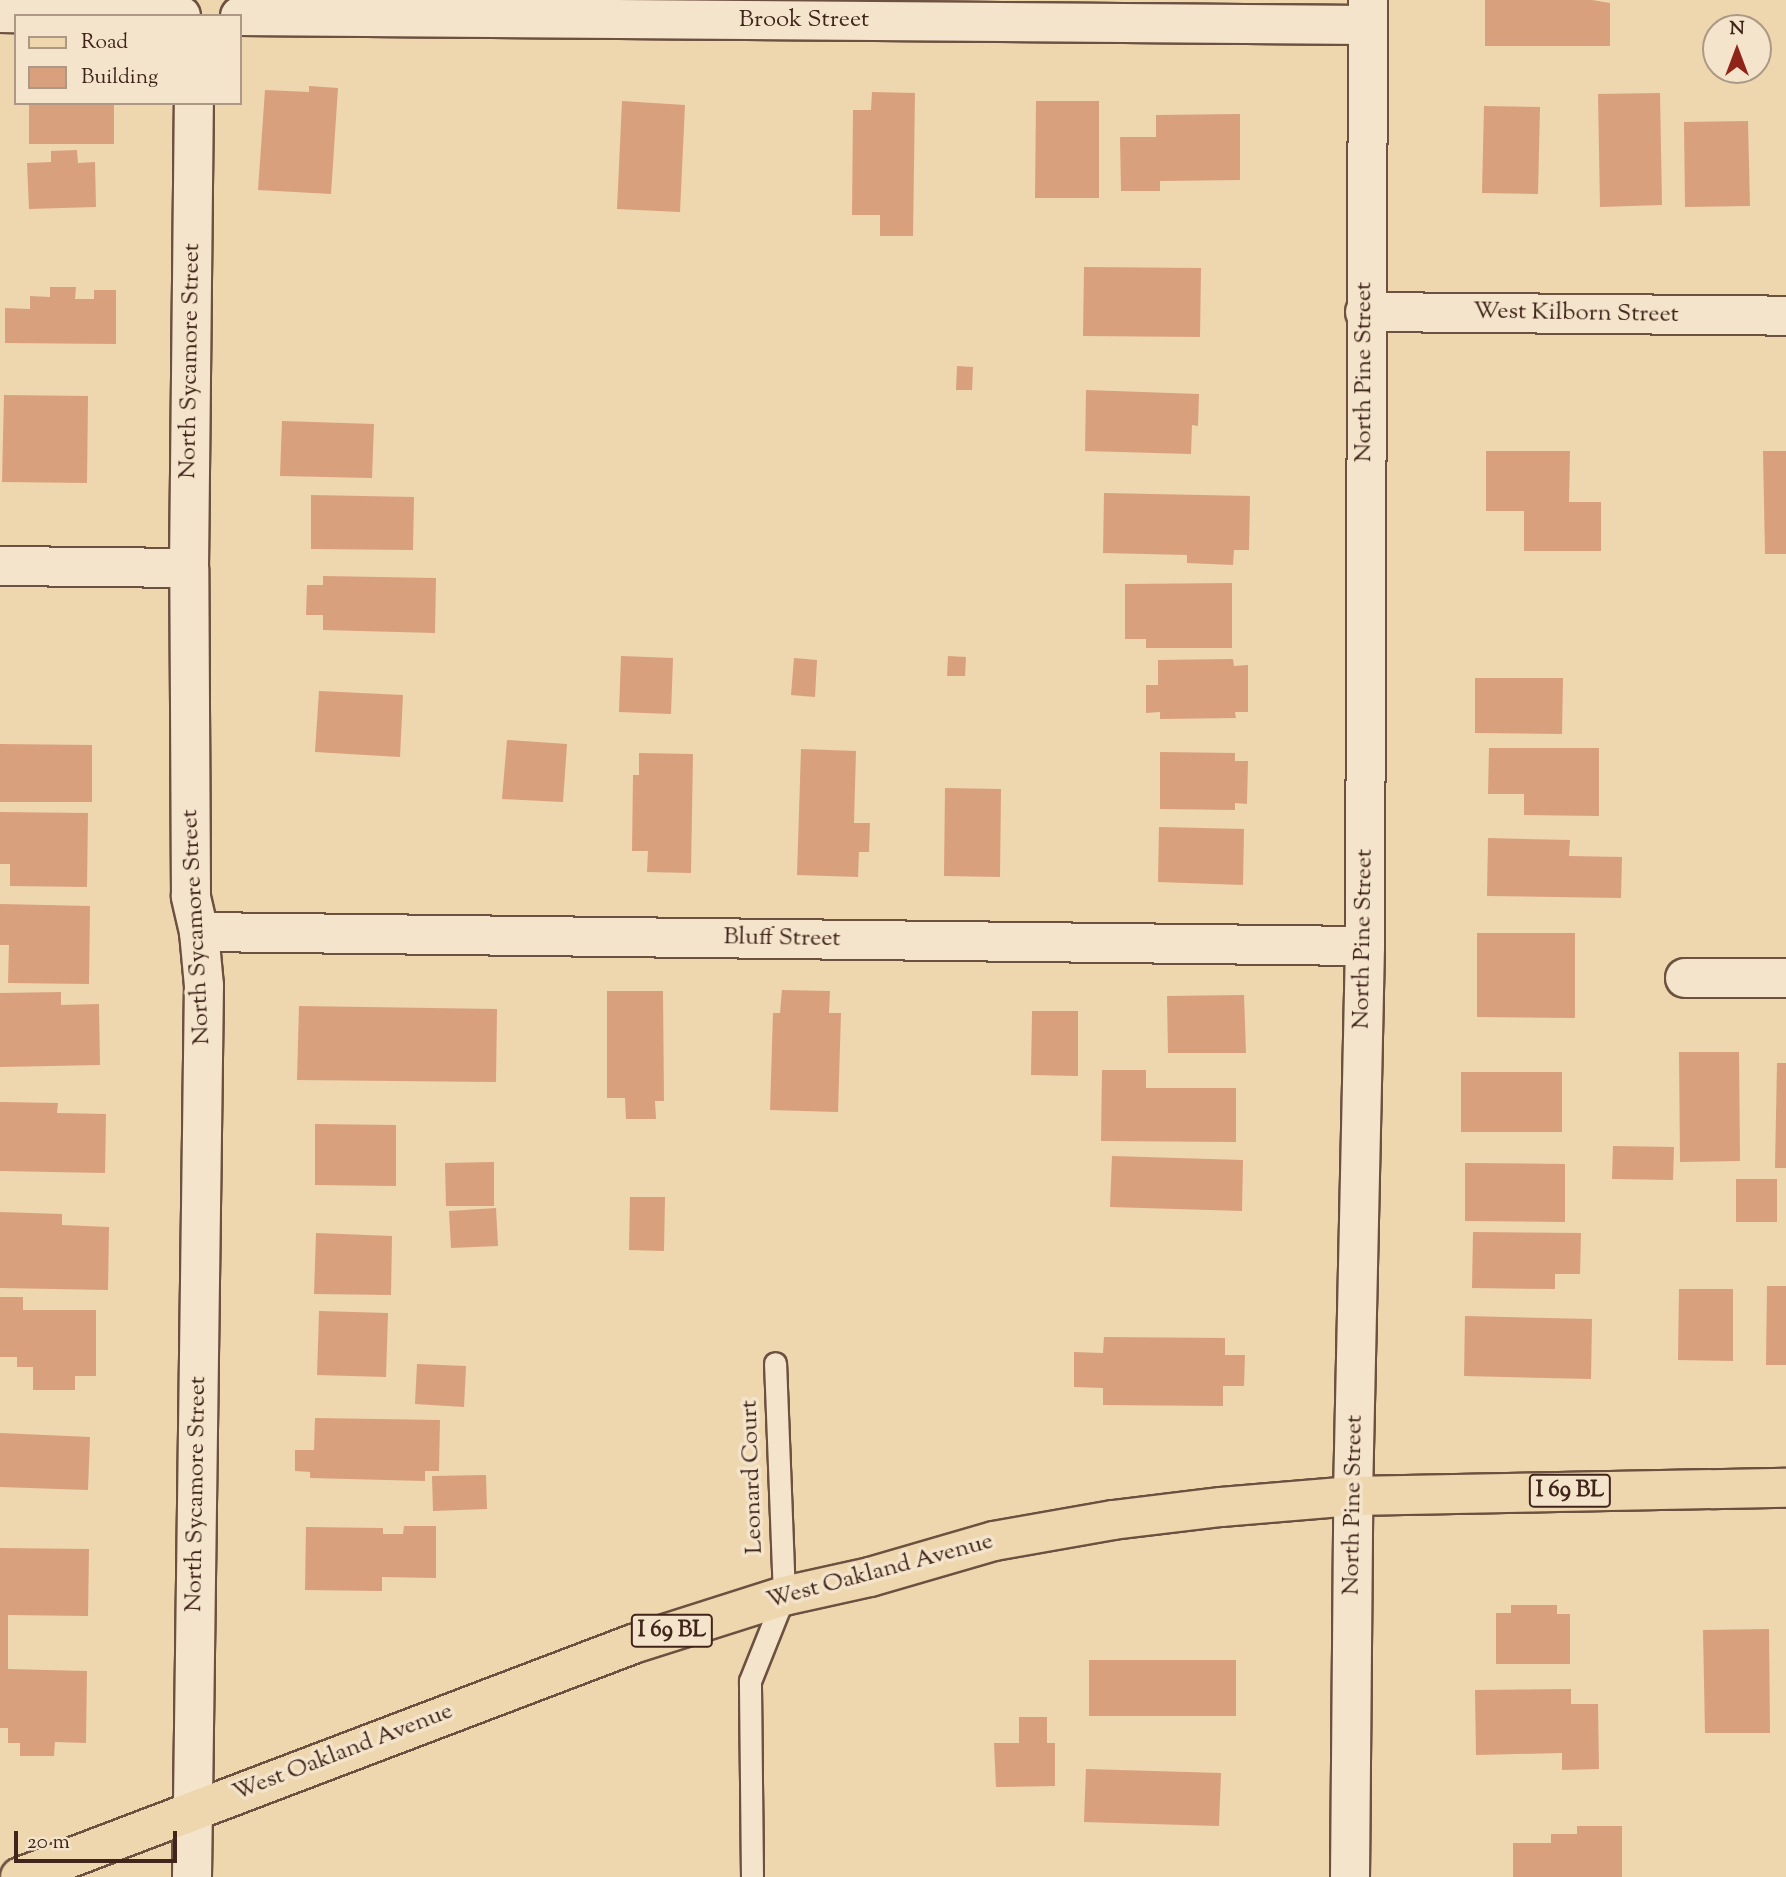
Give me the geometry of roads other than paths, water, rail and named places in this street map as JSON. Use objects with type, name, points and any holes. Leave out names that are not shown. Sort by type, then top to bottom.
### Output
[{"type":"main road","name":"West Oakland Avenue","points":[[20,1877],[192,1809],[633,1644],[784,1596],[870,1577],[994,1541],[1194,1510],[1353,1496],[1786,1488]]},
{"type":"street","points":[[0,13],[60,14]]},
{"type":"street","name":"Brook Street","points":[[242,16],[1368,13]]},
{"type":"street","name":"North Pine Street","points":[[1350,1877],[1353,1496],[1365,946],[1368,13]]},
{"type":"street","name":"North Sycamore Street","points":[[192,1877],[204,986],[199,932],[191,896],[189,568],[194,105]]},
{"type":"street","name":"West Kilborn Street","points":[[1365,312],[1786,316]]},
{"type":"street","points":[[0,566],[189,568]]},
{"type":"street","name":"Bluff Street","points":[[199,932],[1365,946]]},
{"type":"street","points":[[1685,978],[1786,978]]},
{"type":"lane","name":"Leonard Court","points":[[752,1877],[750,1682],[784,1596],[775,1363]]}]
